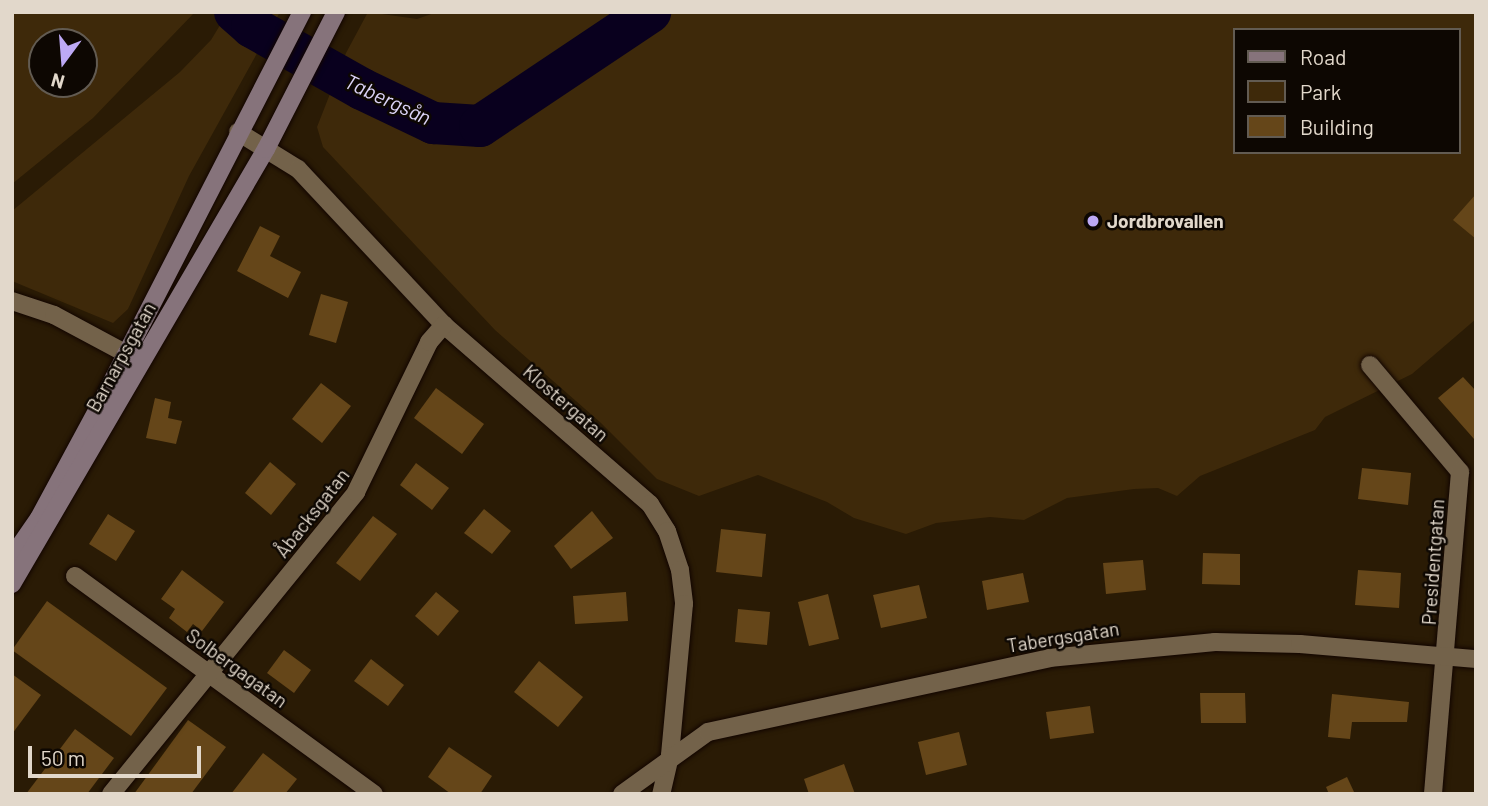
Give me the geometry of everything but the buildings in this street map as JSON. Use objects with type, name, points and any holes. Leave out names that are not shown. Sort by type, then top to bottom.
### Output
[{"type":"main road","name":"Barnarpsgatan","points":[[12,584],[134,358],[237,132],[302,12]]},
{"type":"main road","name":"Barnarpsgatan","points":[[12,557],[39,518],[134,358],[266,149],[333,18]]},
{"type":"street","name":"Klostergatan","points":[[237,132],[298,169],[444,325],[650,505],[667,531],[680,570],[684,604],[670,756],[662,794]]},
{"type":"street","points":[[12,301],[54,315],[134,358]]},
{"type":"street","name":"Åbacksgatan","points":[[111,794],[190,692],[210,675],[356,492],[429,342],[444,325]]},
{"type":"street","name":"Presidentgatan","points":[[1370,365],[1460,472],[1448,656],[1434,788]]},
{"type":"street","name":"Solbergagatan","points":[[75,576],[374,794]]},
{"type":"street","name":"Tabergsgatan","points":[[622,794],[670,756],[708,732],[976,672],[1115,649],[1215,642],[1300,644],[1476,659]]},
{"type":"street","points":[[1418,794],[1434,788]]},
{"type":"green space","points":[[12,12],[195,12],[93,118],[12,184]]},
{"type":"green space","points":[[228,12],[280,12],[189,176],[128,309],[113,323],[12,281],[12,211],[180,72],[211,40]]},
{"type":"green space","points":[[368,12],[417,19],[437,12],[1476,12],[1476,319],[1412,374],[1325,417],[1315,430],[1200,476],[1177,496],[1158,488],[1067,498],[1024,520],[990,517],[936,523],[906,534],[854,518],[827,502],[758,475],[699,496],[657,479],[601,423],[495,330],[323,147],[317,127],[346,53]]},
{"type":"waterway","name":"Tabergsån","points":[[235,12],[252,27],[362,89],[433,123],[480,126],[650,12]]},
{"type":"place","name":"Jordbrovallen","points":[[1093,221]]}]
